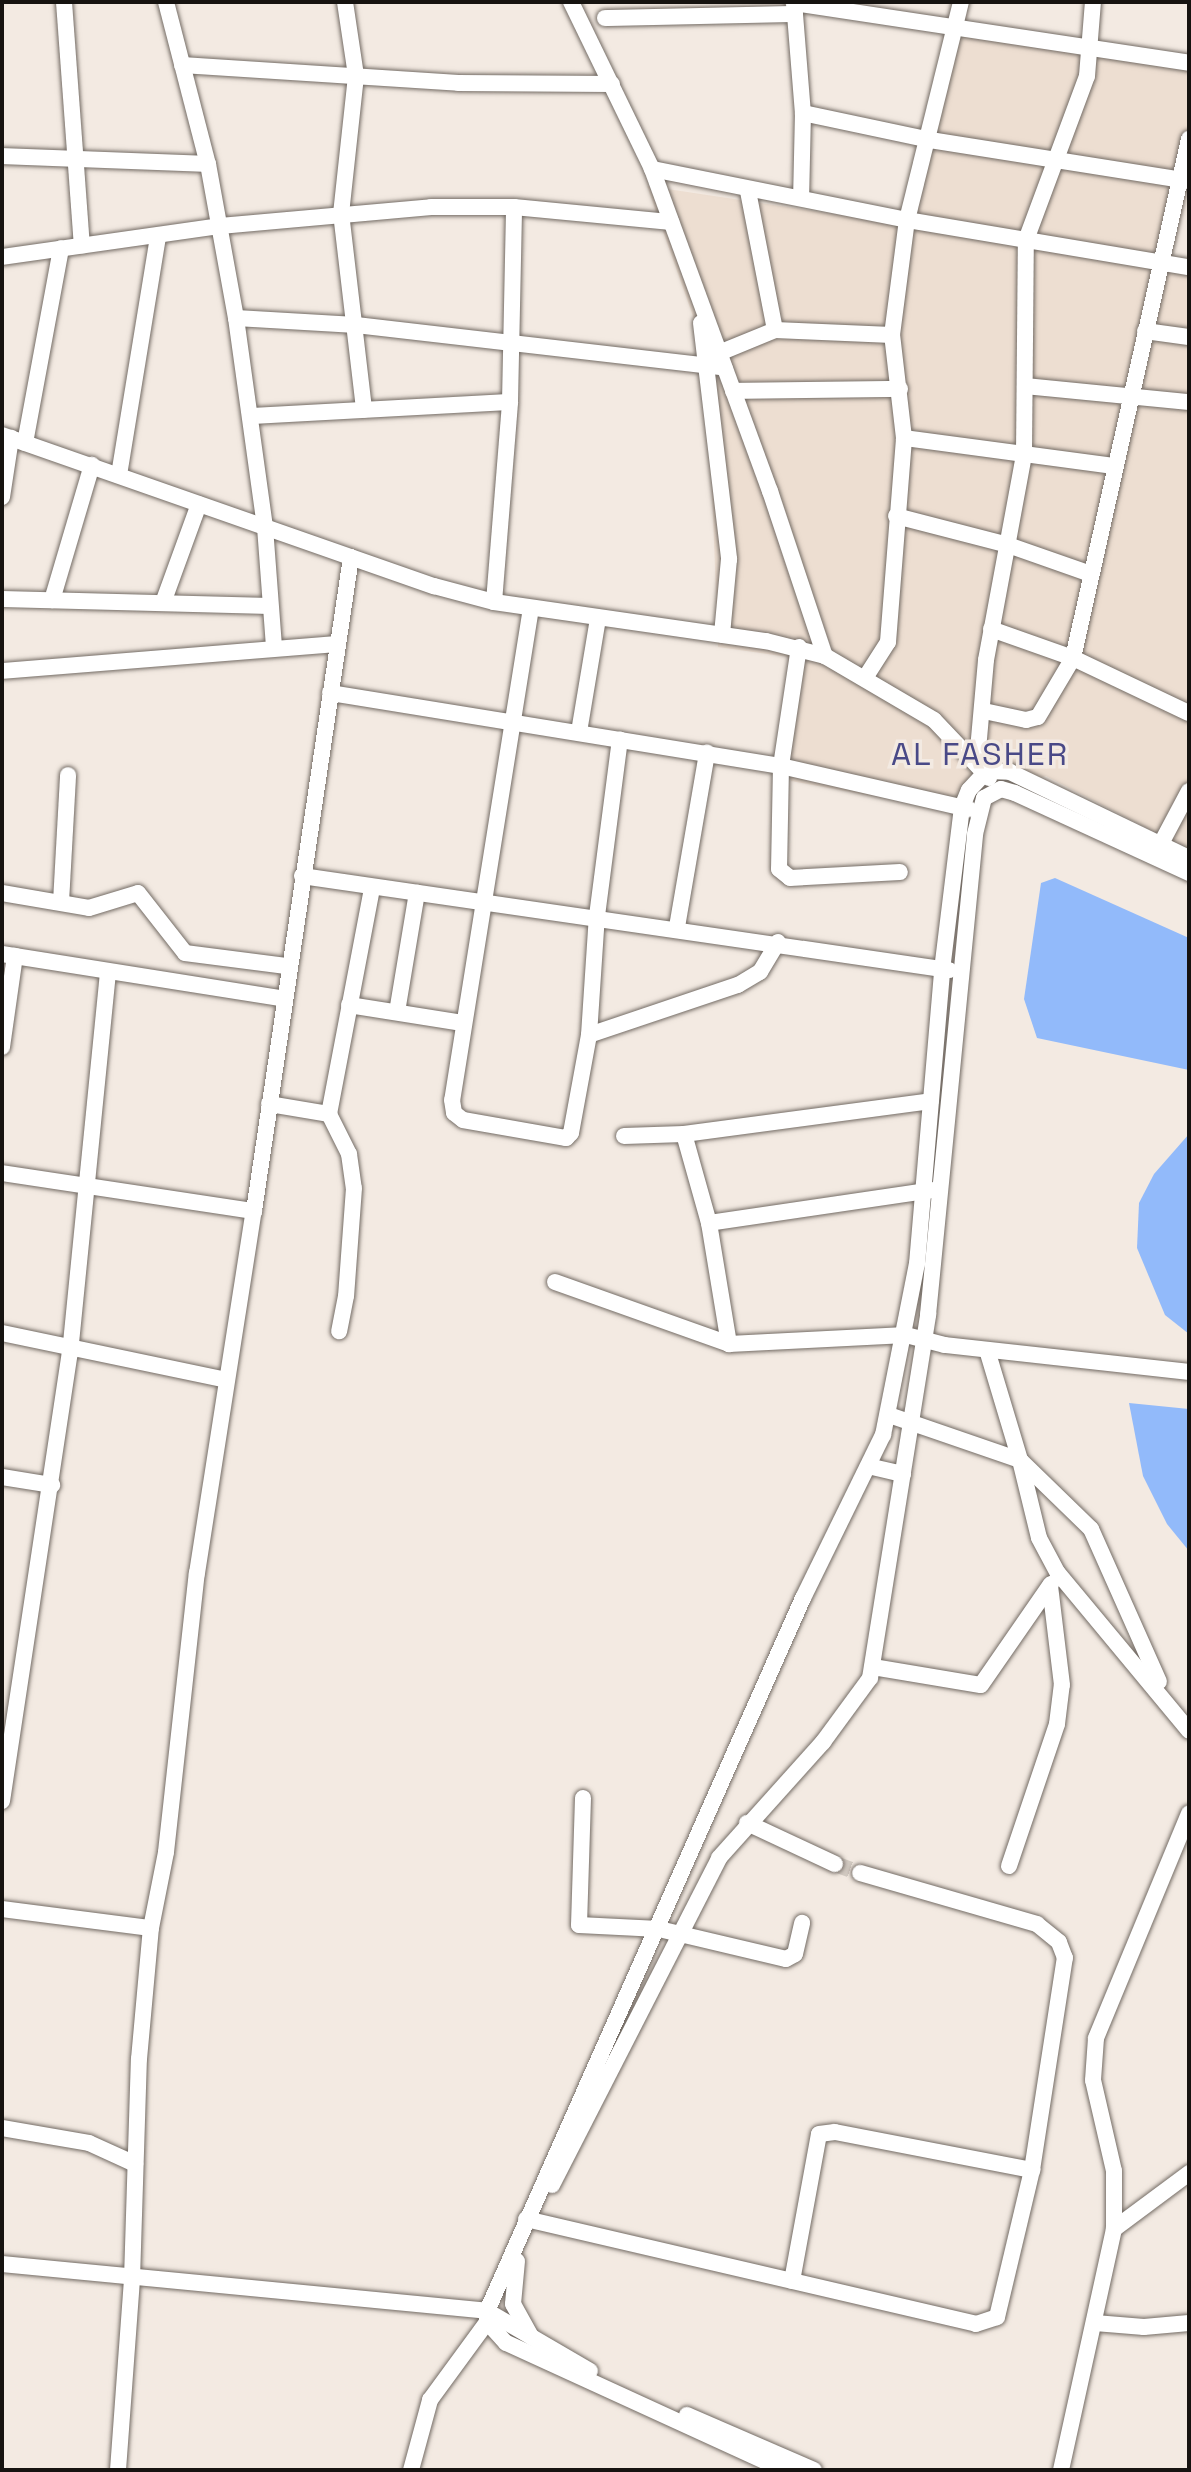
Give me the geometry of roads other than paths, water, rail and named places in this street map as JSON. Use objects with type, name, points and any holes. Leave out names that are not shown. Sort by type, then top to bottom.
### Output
[{"type":"street","points":[[64,2],[82,245]]},
{"type":"street","points":[[166,2],[208,164],[236,318],[265,527],[274,648]]},
{"type":"street","points":[[345,2],[356,76],[341,213],[364,410]]},
{"type":"street","points":[[571,2],[652,169],[825,656]]},
{"type":"street","points":[[865,678],[888,642],[904,438],[892,335],[907,220],[930,140],[961,2]]},
{"type":"street","points":[[594,2086],[719,1858],[747,1823],[823,1742],[873,1667],[924,1340],[923,1192],[942,970],[962,807],[982,766],[991,629],[1024,454],[1026,240],[1087,76],[1086,44],[1093,2]]},
{"type":"street","points":[[584,24],[608,10],[794,6],[1086,44],[1189,63]]},
{"type":"street","points":[[794,6],[803,113],[801,198]]},
{"type":"street","points":[[182,65],[356,76],[612,84]]},
{"type":"street","points":[[803,113],[930,140],[1185,181]]},
{"type":"street","points":[[984,711],[1026,720],[1038,717],[1073,658],[1160,262],[1185,181],[1189,139]]},
{"type":"street","points":[[2,156],[208,164]]},
{"type":"street","points":[[652,169],[748,191],[1189,267]]},
{"type":"street","points":[[748,191],[775,330]]},
{"type":"street","points":[[494,602],[510,402],[514,207]]},
{"type":"street","points":[[2,257],[220,226],[341,213],[514,207],[671,222]]},
{"type":"street","points":[[119,475],[158,237]]},
{"type":"street","points":[[2,497],[13,439],[61,248]]},
{"type":"street","points":[[697,293],[729,559],[722,635]]},
{"type":"street","points":[[236,318],[356,325],[706,366],[775,330],[892,335]]},
{"type":"street","points":[[1145,331],[1189,337]]},
{"type":"street","points":[[1025,386],[1131,393],[1189,402]]},
{"type":"street","points":[[733,391],[900,389]]},
{"type":"street","points":[[251,416],[510,402]]},
{"type":"street","points":[[904,438],[1115,466]]},
{"type":"street","points":[[13,439],[351,557],[494,602],[799,647],[825,656],[934,720],[982,766],[993,791]]},
{"type":"street","points":[[52,600],[92,465]]},
{"type":"street","points":[[164,600],[199,504]]},
{"type":"street","points":[[896,516],[1008,545],[1091,574]]},
{"type":"street","points":[[118,2470],[151,1928],[166,1852],[197,1573],[254,1211],[281,998],[351,557]]},
{"type":"street","points":[[2,599],[164,600],[270,606]]},
{"type":"street","points":[[531,608],[463,1023],[454,1113],[463,1120],[566,1138],[589,1035],[597,916],[620,739]]},
{"type":"street","points":[[579,732],[598,618]]},
{"type":"street","points":[[991,629],[1073,658],[1189,713]]},
{"type":"street","points":[[2,671],[335,644]]},
{"type":"street","points":[[799,647],[781,766],[779,869],[783,874],[900,872]]},
{"type":"street","points":[[330,693],[781,766],[979,812]]},
{"type":"street","points":[[677,927],[707,753]]},
{"type":"street","points":[[982,766],[1010,772],[1158,850],[1189,873]]},
{"type":"street","points":[[61,902],[68,775]]},
{"type":"street","points":[[993,791],[1008,790],[1158,850],[1189,858]]},
{"type":"street","points":[[411,2470],[430,2400],[487,2316],[594,2086],[803,1598],[868,1466],[889,1415],[940,1189],[979,812],[993,791]]},
{"type":"street","points":[[1158,850],[1189,791]]},
{"type":"street","points":[[302,876],[372,888],[677,927],[962,972]]},
{"type":"street","points":[[339,1331],[348,1281],[354,1188],[349,1154],[329,1114],[372,888]]},
{"type":"street","points":[[2,893],[89,908],[138,893],[185,953],[286,966]]},
{"type":"street","points":[[397,1012],[417,893]]},
{"type":"street","points":[[951,897],[969,900]]},
{"type":"street","points":[[589,1035],[738,985],[760,972],[778,942]]},
{"type":"street","points":[[2,1047],[8,955],[281,998]]},
{"type":"street","points":[[2,1801],[9,1707],[52,1485],[71,1345],[108,972]]},
{"type":"street","points":[[349,1005],[463,1023]]},
{"type":"street","points":[[934,1071],[952,1072]]},
{"type":"street","points":[[624,1136],[684,1134],[931,1101]]},
{"type":"street","points":[[269,1104],[329,1114]]},
{"type":"street","points":[[684,1134],[709,1223],[729,1344]]},
{"type":"street","points":[[2,1173],[254,1211]]},
{"type":"street","points":[[709,1223],[940,1189]]},
{"type":"street","points":[[555,1282],[729,1344],[906,1335],[987,1350],[1189,1372]]},
{"type":"street","points":[[2,1333],[71,1345],[226,1380]]},
{"type":"street","points":[[987,1350],[1020,1460],[1039,1538],[1054,1580],[1062,1685],[1057,1724],[1009,1866]]},
{"type":"street","points":[[889,1415],[1020,1460],[1091,1529],[1170,1705]]},
{"type":"street","points":[[868,1466],[903,1474]]},
{"type":"street","points":[[2,1477],[52,1485]]},
{"type":"street","points":[[873,1667],[981,1685],[1002,1661],[1054,1580]]},
{"type":"street","points":[[1054,1580],[1170,1705],[1189,1731]]},
{"type":"street","points":[[583,1798],[576,1922],[659,1929],[792,1959],[802,1923]]},
{"type":"street","points":[[1061,2470],[1114,2229],[1114,2171],[1093,2080],[1096,2038],[1189,1814]]},
{"type":"street","points":[[747,1823],[835,1864]]},
{"type":"street","points":[[530,2220],[792,2281],[988,2322],[1001,2310],[1032,2170],[1065,1976],[1059,1942],[1037,1924],[860,1873]]},
{"type":"street","points":[[2,1909],[151,1928]]},
{"type":"street","points":[[2,2128],[89,2143],[135,2164]]},
{"type":"street","points":[[792,2281],[819,2134],[835,2132],[1032,2170]]},
{"type":"street","points":[[1114,2229],[1189,2173]]},
{"type":"street","points":[[530,2220],[514,2269],[511,2292],[516,2314],[531,2337]]},
{"type":"street","points":[[2,2264],[505,2316],[531,2337],[612,2382],[784,2470]]},
{"type":"street","points":[[487,2316],[506,2343],[714,2432],[814,2470]]},
{"type":"street","points":[[1095,2323],[1144,2327],[1189,2323]]},
{"type":"water","points":[[1055,878],[1189,938],[1189,1070],[1037,1038],[1024,999],[1041,883]]},
{"type":"water","points":[[1189,1134],[1189,1334],[1165,1315],[1137,1248],[1139,1203],[1154,1174]]},
{"type":"water","points":[[1129,1403],[1189,1409],[1189,1551],[1167,1524],[1143,1476]]},
{"type":"tunnel","points":[[835,1864],[860,1873]]},
{"type":"district","name":"AL FASHER","points":[[980,754]]}]
